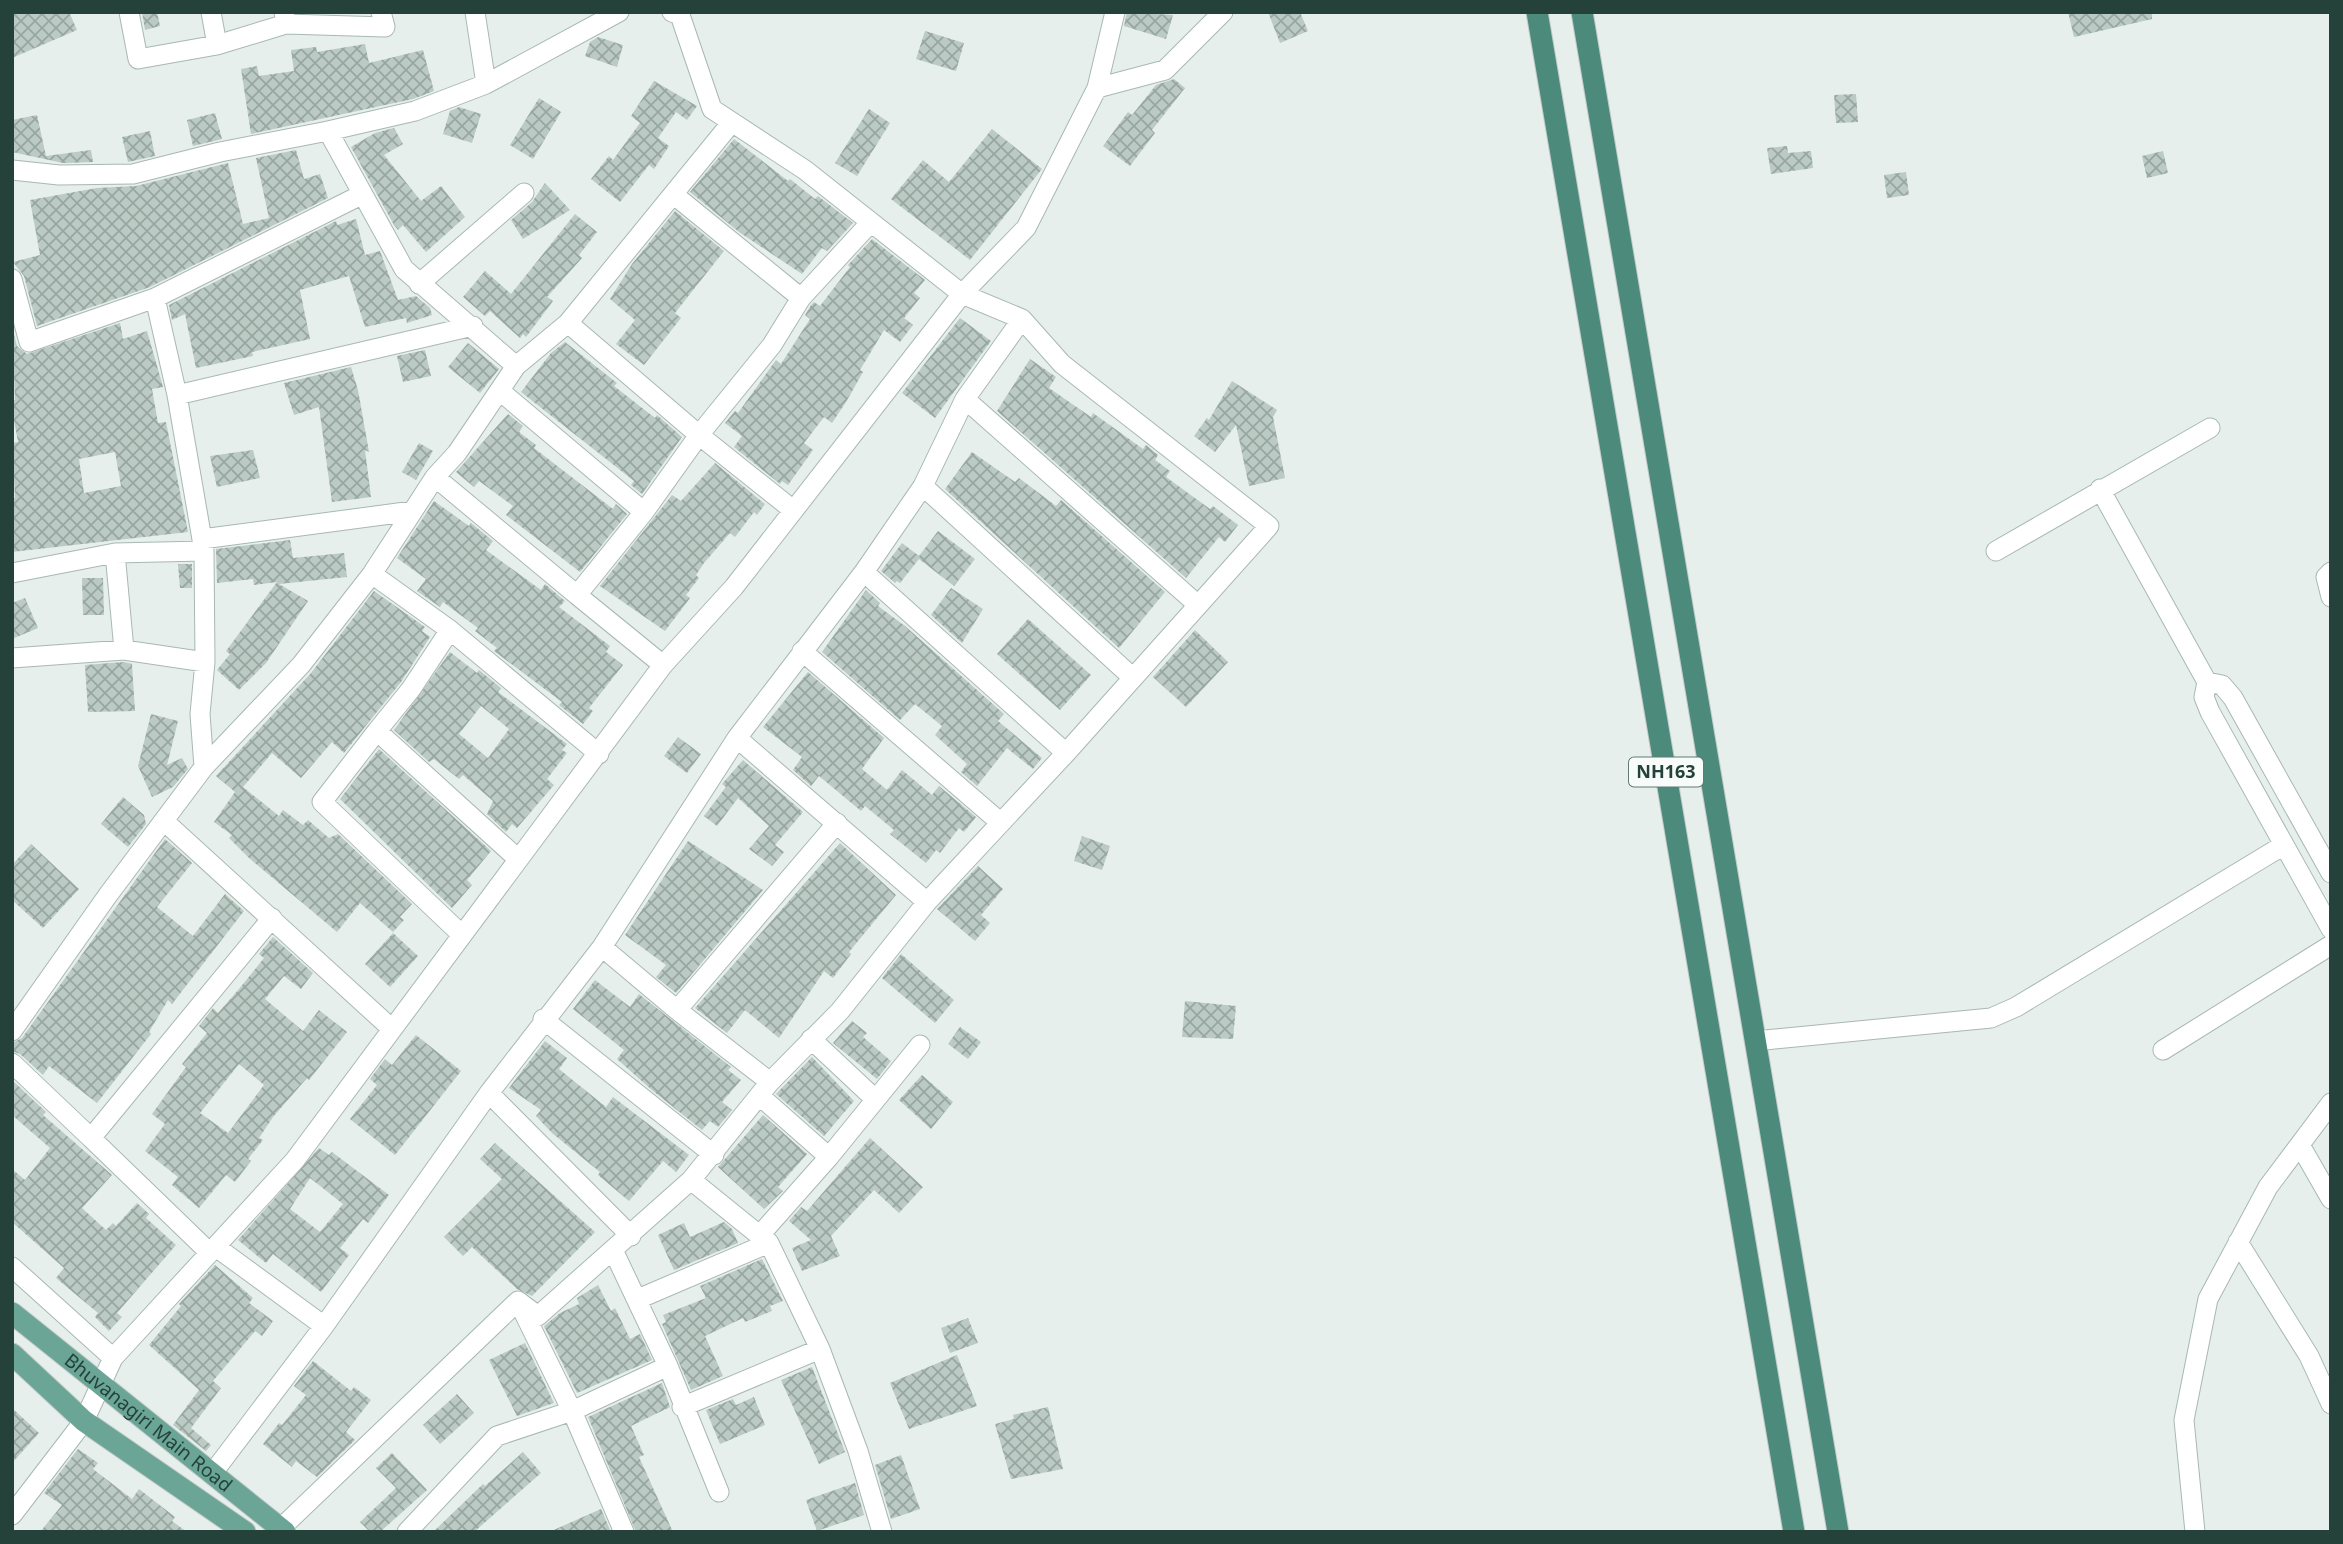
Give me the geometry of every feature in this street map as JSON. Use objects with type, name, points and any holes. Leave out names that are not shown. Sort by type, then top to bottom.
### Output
[{"type":"highway","name":"NH163","points":[[1537,12],[1794,1532]]},
{"type":"highway","name":"NH163","points":[[1582,12],[1838,1532]]},
{"type":"main road","name":"Bhuvanagiri Main Road","points":[[12,1312],[100,1386],[283,1530]]},
{"type":"main road","name":"Bhuvanagiri Main Road","points":[[12,1354],[84,1421],[242,1531]]},
{"type":"street","points":[[129,12],[138,59],[217,45],[285,18],[385,27],[381,12]]},
{"type":"street","points":[[211,12],[217,45]]},
{"type":"street","points":[[475,12],[486,84]]},
{"type":"street","points":[[12,170],[60,174],[133,174],[220,152],[415,111],[486,84],[619,12]]},
{"type":"street","points":[[12,1515],[84,1421],[113,1358],[295,1160],[663,665],[734,587],[962,294],[1026,228],[1097,88],[1115,12]]},
{"type":"street","points":[[1097,88],[1165,70],[1223,12]]},
{"type":"street","points":[[518,1301],[538,1316],[691,1180],[765,1089],[839,1011],[927,902],[1066,753],[1269,526],[1062,364],[1023,319],[962,294],[805,170],[712,109],[680,13]]},
{"type":"street","points":[[12,1031],[204,767],[301,665],[372,573],[435,477],[457,453],[516,366],[568,323],[732,122]]},
{"type":"street","points":[[328,131],[404,269],[516,366]]},
{"type":"street","points":[[419,284],[524,193]]},
{"type":"street","points":[[673,194],[801,298]]},
{"type":"street","points":[[12,279],[29,342],[155,298],[361,195]]},
{"type":"street","points":[[577,595],[644,512],[699,435],[772,345],[801,298],[871,222]]},
{"type":"street","points":[[155,298],[177,395],[203,545],[205,662],[201,714],[204,767]]},
{"type":"street","points":[[212,1474],[324,1326],[543,1019],[602,947],[737,738],[864,572],[923,486],[965,399],[1023,319]]},
{"type":"street","points":[[568,323],[699,435],[793,510]]},
{"type":"street","points":[[177,395],[473,326]]},
{"type":"street","points":[[500,391],[644,512]]},
{"type":"street","points":[[965,399],[1198,605]]},
{"type":"street","points":[[1996,551],[2210,428]]},
{"type":"street","points":[[435,477],[663,665]]},
{"type":"street","points":[[923,486],[1132,677]]},
{"type":"street","points":[[2100,489],[2207,682],[2204,697],[2210,712],[2331,929]]},
{"type":"street","points":[[12,573],[115,553],[203,545],[413,511]]},
{"type":"street","points":[[115,553],[124,650]]},
{"type":"street","points":[[864,572],[1066,753]]},
{"type":"street","points":[[2331,572],[2326,577],[2331,597]]},
{"type":"street","points":[[372,573],[450,630],[599,754]]},
{"type":"street","points":[[450,630],[411,689],[322,802],[461,934]]},
{"type":"street","points":[[12,658],[124,650],[205,662]]},
{"type":"street","points":[[802,651],[1001,823]]},
{"type":"street","points":[[2207,682],[2222,685],[2233,698],[2331,873]]},
{"type":"street","points":[[377,731],[518,859]]},
{"type":"street","points":[[737,738],[927,902]]},
{"type":"street","points":[[164,821],[392,1029]]},
{"type":"street","points":[[677,1010],[837,823]]},
{"type":"street","points":[[1755,1041],[1991,1018],[2016,1007],[2284,845]]},
{"type":"street","points":[[92,1138],[272,918]]},
{"type":"street","points":[[2163,1050],[2331,945]]},
{"type":"street","points":[[602,947],[765,1089],[829,1157]]},
{"type":"street","points":[[543,1019],[714,1155]]},
{"type":"street","points":[[811,1039],[876,1099]]},
{"type":"street","points":[[638,1300],[764,1239],[920,1045]]},
{"type":"street","points":[[12,1063],[213,1250],[324,1326]]},
{"type":"street","points":[[489,1093],[631,1236]]},
{"type":"street","points":[[2195,1532],[2184,1420],[2208,1299],[2268,1187],[2331,1103]]},
{"type":"street","points":[[2300,1145],[2331,1199]]},
{"type":"street","points":[[691,1180],[764,1239],[821,1349],[858,1451],[882,1532]]},
{"type":"street","points":[[2238,1242],[2309,1356],[2331,1404]]},
{"type":"street","points":[[613,1250],[667,1366],[719,1492]]},
{"type":"street","points":[[12,1268],[113,1358]]},
{"type":"street","points":[[518,1301],[572,1411],[624,1532]]},
{"type":"street","points":[[283,1530],[518,1301]]},
{"type":"street","points":[[682,1407],[821,1349]]},
{"type":"street","points":[[407,1532],[497,1436],[572,1411],[667,1366]]},
{"type":"building","points":[[12,12],[69,12],[77,30],[12,58]]},
{"type":"building","points":[[142,12],[157,12],[160,26],[145,30]]},
{"type":"building","points":[[1127,12],[1173,15],[1166,39],[1124,26]]},
{"type":"building","points":[[1268,12],[1300,12],[1308,31],[1280,43]]},
{"type":"building","points":[[2068,12],[2152,12],[2152,19],[2074,37]]},
{"type":"building","points":[[925,31],[964,43],[956,71],[916,59]]},
{"type":"building","points":[[598,37],[623,45],[617,67],[585,56],[590,42]]},
{"type":"building","points":[[365,44],[369,63],[423,50],[434,91],[413,99],[251,134],[241,69],[257,66],[259,76],[294,71],[291,50],[316,47],[317,52]]},
{"type":"building","points":[[1174,79],[1185,88],[1152,130],[1155,133],[1130,166],[1103,146],[1128,112],[1132,115],[1156,85]]},
{"type":"building","points":[[654,81],[697,106],[687,120],[676,112],[658,138],[669,146],[654,169],[649,165],[620,202],[591,179],[609,156],[613,160],[640,123],[631,116]]},
{"type":"building","points":[[1856,94],[1858,122],[1836,123],[1834,95]]},
{"type":"building","points":[[539,98],[561,112],[533,159],[510,145]]},
{"type":"building","points":[[459,107],[481,114],[472,143],[443,134],[450,111]]},
{"type":"building","points":[[869,109],[890,123],[857,176],[835,163]]},
{"type":"building","points":[[215,113],[222,139],[193,146],[187,120]]},
{"type":"building","points":[[37,115],[46,156],[91,150],[93,162],[63,163],[12,152],[12,120]]},
{"type":"building","points":[[394,128],[403,144],[384,155],[421,201],[441,186],[465,217],[426,252],[403,225],[398,230],[394,225],[351,147],[375,133]]},
{"type":"building","points":[[992,129],[1042,169],[970,260],[891,199],[923,160],[949,182]]},
{"type":"building","points":[[150,131],[155,156],[128,162],[122,137]]},
{"type":"building","points":[[734,139],[788,181],[790,179],[815,199],[818,196],[853,223],[827,251],[822,248],[802,274],[739,232],[690,192]]},
{"type":"building","points":[[1787,146],[1788,153],[1811,151],[1813,168],[1771,174],[1767,148]]},
{"type":"building","points":[[296,150],[304,179],[320,174],[328,198],[150,287],[37,326],[24,276],[13,262],[40,255],[30,200],[97,188],[136,186],[228,163],[243,224],[269,218],[256,158]]},
{"type":"building","points":[[2163,151],[2168,173],[2147,178],[2142,156]]},
{"type":"building","points":[[1906,172],[1909,195],[1887,198],[1884,175]]},
{"type":"building","points":[[545,183],[570,210],[523,239],[511,220],[532,202]]},
{"type":"building","points":[[675,211],[724,251],[675,313],[681,318],[644,365],[616,344],[635,320],[610,299],[632,264]]},
{"type":"building","points":[[575,214],[597,232],[579,255],[582,258],[547,297],[553,301],[526,337],[523,334],[520,338],[490,311],[485,316],[463,297],[485,271],[511,294]]},
{"type":"building","points":[[356,219],[365,255],[380,251],[398,300],[416,296],[430,308],[432,315],[407,323],[406,318],[365,327],[349,276],[300,290],[310,339],[252,352],[253,356],[196,368],[185,314],[172,320],[169,305],[336,221],[337,225]]},
{"type":"building","points":[[872,239],[925,280],[914,293],[920,298],[904,318],[913,325],[900,342],[884,330],[860,370],[863,372],[832,423],[824,417],[804,443],[813,450],[788,485],[782,481],[780,484],[734,447],[742,436],[725,423],[735,411],[738,413],[776,360],[781,364],[810,319],[805,315],[811,305],[814,302],[820,306],[850,267],[848,265]]},
{"type":"building","points":[[960,318],[991,341],[935,418],[902,393]]},
{"type":"building","points":[[120,323],[123,339],[147,331],[163,387],[152,389],[158,423],[166,422],[188,532],[12,552],[12,498],[15,498],[12,443],[18,442],[12,410],[12,400],[15,400],[12,327],[17,346],[27,354]],"holes":[[[115,452],[121,486],[84,493],[79,459]]]},
{"type":"building","points":[[565,342],[617,383],[614,386],[655,418],[657,415],[682,437],[642,494],[631,485],[634,481],[521,392],[551,353]]},
{"type":"building","points":[[468,343],[499,369],[480,393],[448,367]]},
{"type":"building","points":[[425,350],[431,376],[403,382],[397,356]]},
{"type":"building","points":[[1030,359],[1056,377],[1049,388],[1091,417],[1093,413],[1143,449],[1146,445],[1158,455],[1155,460],[1170,471],[1166,477],[1210,509],[1213,506],[1238,525],[1225,542],[1219,537],[1186,578],[997,411]]},
{"type":"building","points":[[351,367],[369,452],[365,450],[371,497],[332,502],[319,407],[294,415],[284,383]]},
{"type":"building","points":[[1232,381],[1277,410],[1273,417],[1285,478],[1249,486],[1236,425],[1215,452],[1194,436],[1207,418],[1209,420]]},
{"type":"building","points":[[508,414],[523,426],[519,432],[536,445],[534,448],[613,509],[616,504],[627,514],[580,572],[506,515],[513,506],[479,481],[474,487],[456,472]]},
{"type":"building","points":[[419,443],[433,451],[416,480],[402,472]]},
{"type":"building","points":[[253,450],[260,478],[217,487],[210,456]]},
{"type":"building","points":[[972,452],[1015,482],[1019,478],[1056,506],[1061,500],[1165,592],[1119,648],[945,489]]},
{"type":"building","points":[[715,463],[765,504],[757,515],[754,512],[735,537],[730,533],[704,563],[696,575],[699,578],[686,595],[690,598],[665,631],[600,586],[672,495],[681,501]]},
{"type":"building","points":[[434,501],[469,526],[471,523],[493,541],[486,550],[541,590],[545,584],[565,601],[559,607],[610,646],[606,652],[623,665],[589,708],[593,711],[583,724],[559,705],[562,702],[494,651],[497,648],[475,631],[478,628],[443,602],[440,607],[417,591],[426,579],[397,558]]},
{"type":"building","points":[[938,531],[975,559],[954,586],[919,559],[900,583],[895,583],[881,571],[902,543],[919,556]]},
{"type":"building","points":[[290,540],[293,558],[344,553],[347,577],[279,584],[308,601],[266,663],[239,690],[217,670],[230,654],[226,651],[277,582],[254,585],[253,579],[217,583],[216,549]]},
{"type":"building","points":[[178,564],[192,564],[192,588],[180,588]]},
{"type":"building","points":[[82,578],[103,578],[104,615],[83,615]]},
{"type":"building","points":[[951,588],[983,609],[962,643],[931,615]]},
{"type":"building","points":[[866,590],[880,603],[878,606],[905,626],[1004,714],[998,721],[1042,758],[1033,769],[1007,748],[977,786],[961,772],[967,764],[935,735],[942,726],[915,704],[900,720],[822,652]]},
{"type":"building","points":[[374,591],[425,627],[422,631],[430,637],[401,682],[344,753],[332,742],[301,778],[272,753],[243,787],[279,816],[283,810],[303,825],[308,820],[329,838],[338,834],[412,904],[400,917],[404,920],[393,932],[360,903],[337,932],[249,858],[229,838],[232,835],[214,822],[235,792],[216,776],[311,673]]},
{"type":"building","points":[[25,598],[38,628],[12,639],[12,603]]},
{"type":"building","points":[[1028,619],[1091,675],[1060,710],[997,654]]},
{"type":"building","points":[[1195,630],[1228,662],[1186,707],[1153,677]]},
{"type":"building","points":[[450,652],[477,673],[479,670],[501,688],[498,692],[567,744],[562,750],[567,753],[547,779],[554,785],[517,828],[512,824],[506,832],[487,814],[493,801],[463,775],[459,779],[434,759],[429,762],[394,730]],"holes":[[[481,706],[509,729],[488,758],[459,734]]]},
{"type":"building","points":[[124,662],[132,664],[135,711],[88,712],[85,665]]},
{"type":"building","points":[[808,672],[884,738],[862,769],[887,790],[902,770],[932,795],[939,786],[976,817],[964,832],[959,828],[940,853],[936,850],[926,863],[890,834],[894,830],[865,806],[861,811],[819,776],[811,786],[793,770],[802,757],[763,727]]},
{"type":"building","points":[[151,714],[178,721],[167,765],[182,758],[188,769],[173,787],[152,797],[138,766]]},
{"type":"building","points":[[678,737],[701,754],[687,773],[664,756]]},
{"type":"building","points":[[379,749],[491,851],[467,880],[472,885],[452,908],[340,799]]},
{"type":"building","points":[[743,760],[803,812],[775,845],[784,852],[772,866],[749,849],[769,826],[738,798],[717,826],[704,816],[726,787],[722,784]]},
{"type":"building","points":[[123,797],[144,815],[146,824],[128,847],[101,824]]},
{"type":"building","points":[[1082,836],[1110,846],[1102,870],[1074,861]]},
{"type":"building","points":[[165,839],[192,863],[157,907],[193,936],[225,894],[244,911],[172,1004],[168,1000],[149,1032],[151,1034],[97,1103],[49,1066],[43,1075],[20,1054],[12,1051],[12,1043],[22,1038]]},
{"type":"building","points":[[688,841],[763,890],[676,993],[656,977],[666,965],[625,935]]},
{"type":"building","points":[[840,843],[896,895],[849,952],[851,954],[833,978],[824,971],[779,1038],[745,1010],[727,1033],[695,1008]]},
{"type":"building","points":[[31,844],[79,889],[43,928],[12,900],[12,865]]},
{"type":"building","points":[[978,866],[1003,889],[981,915],[990,923],[975,941],[937,909]]},
{"type":"building","points":[[393,933],[418,956],[390,987],[365,964]]},
{"type":"building","points":[[273,937],[313,973],[301,989],[284,976],[265,999],[303,1031],[319,1010],[347,1032],[309,1080],[307,1078],[273,1117],[259,1138],[263,1140],[248,1159],[251,1161],[235,1182],[226,1175],[199,1208],[172,1185],[178,1177],[145,1151],[165,1124],[152,1114],[186,1067],[182,1064],[207,1033],[199,1026],[213,1008],[218,1013],[239,989],[264,958],[259,954]],"holes":[[[239,1064],[264,1085],[228,1133],[200,1113]]]},
{"type":"building","points":[[901,954],[954,1000],[935,1023],[882,978]]},
{"type":"building","points":[[595,980],[630,1007],[639,994],[731,1067],[728,1070],[741,1080],[722,1102],[732,1110],[718,1127],[710,1121],[702,1130],[653,1091],[617,1059],[624,1050],[573,1009]]},
{"type":"building","points":[[1185,1001],[1236,1006],[1233,1039],[1182,1037]]},
{"type":"building","points":[[852,1021],[867,1033],[863,1037],[891,1061],[877,1079],[833,1043]]},
{"type":"building","points":[[960,1027],[981,1042],[968,1059],[948,1044]]},
{"type":"building","points":[[416,1035],[461,1071],[395,1155],[350,1119],[377,1085],[370,1079],[385,1059],[392,1065]]},
{"type":"building","points":[[545,1041],[567,1058],[559,1069],[606,1107],[613,1097],[689,1155],[676,1172],[663,1161],[629,1201],[598,1175],[600,1172],[552,1133],[536,1116],[541,1110],[509,1088]]},
{"type":"building","points":[[812,1057],[854,1101],[824,1136],[776,1094]]},
{"type":"building","points":[[922,1075],[953,1102],[931,1129],[899,1100]]},
{"type":"building","points":[[12,1080],[46,1112],[43,1115],[112,1175],[82,1208],[106,1230],[113,1223],[116,1226],[137,1203],[149,1214],[146,1218],[176,1245],[117,1313],[122,1317],[109,1331],[95,1317],[98,1313],[56,1278],[64,1268],[12,1222],[12,1169],[25,1180],[50,1148],[12,1115]]},
{"type":"building","points":[[763,1115],[807,1154],[778,1187],[783,1191],[764,1209],[718,1167]]},
{"type":"building","points":[[870,1138],[923,1187],[899,1213],[874,1190],[831,1236],[840,1256],[802,1271],[792,1248],[811,1240],[789,1221],[801,1207],[807,1211]]},
{"type":"building","points":[[495,1143],[595,1232],[532,1296],[517,1289],[472,1247],[463,1256],[444,1237],[502,1179],[480,1159]]},
{"type":"building","points":[[319,1148],[329,1155],[332,1152],[389,1195],[368,1223],[363,1219],[340,1248],[349,1255],[321,1292],[273,1254],[266,1263],[238,1240]],"holes":[[[310,1178],[343,1204],[320,1232],[290,1209]]]},
{"type":"building","points":[[724,1222],[732,1229],[738,1243],[674,1270],[658,1235],[684,1223],[690,1237]]},
{"type":"building","points":[[762,1259],[783,1301],[770,1306],[772,1311],[745,1322],[743,1318],[705,1336],[723,1376],[691,1390],[662,1324],[666,1322],[663,1315],[706,1298],[700,1286]]},
{"type":"building","points":[[215,1265],[253,1298],[249,1303],[273,1321],[262,1336],[255,1331],[213,1381],[221,1388],[191,1428],[211,1445],[206,1451],[173,1425],[199,1390],[149,1345],[181,1306],[179,1304]]},
{"type":"building","points":[[598,1285],[611,1311],[615,1308],[630,1339],[640,1334],[652,1360],[577,1393],[544,1326],[560,1313],[579,1304],[577,1298]]},
{"type":"building","points":[[968,1318],[978,1343],[950,1353],[941,1328]]},
{"type":"building","points":[[525,1343],[554,1403],[517,1416],[489,1360]]},
{"type":"building","points":[[957,1355],[977,1406],[909,1429],[890,1383]]},
{"type":"building","points":[[313,1361],[351,1391],[354,1387],[371,1400],[346,1432],[355,1440],[317,1477],[296,1461],[292,1467],[263,1444],[306,1395],[294,1386]]},
{"type":"building","points":[[812,1367],[845,1452],[819,1464],[781,1380]]},
{"type":"building","points":[[662,1383],[670,1407],[631,1426],[644,1455],[639,1457],[673,1532],[636,1532],[588,1417]]},
{"type":"building","points":[[457,1394],[474,1413],[440,1444],[423,1425]]},
{"type":"building","points":[[754,1397],[765,1425],[720,1444],[706,1410],[733,1399],[736,1405]]},
{"type":"building","points":[[1048,1407],[1063,1469],[1011,1479],[995,1424],[1014,1419],[1013,1415]]},
{"type":"building","points":[[12,1408],[39,1433],[12,1463]]},
{"type":"building","points":[[78,1449],[98,1463],[93,1469],[132,1499],[139,1489],[175,1517],[172,1521],[187,1532],[40,1532],[62,1505],[44,1493]]},
{"type":"building","points":[[523,1452],[541,1473],[474,1532],[433,1532],[483,1484],[485,1486]]},
{"type":"building","points":[[392,1453],[427,1490],[380,1532],[370,1532],[360,1522],[396,1488],[376,1468]]},
{"type":"building","points":[[901,1455],[920,1509],[891,1519],[875,1465]]},
{"type":"building","points":[[855,1483],[864,1515],[817,1531],[806,1500]]},
{"type":"building","points":[[601,1509],[611,1532],[549,1532]]}]
